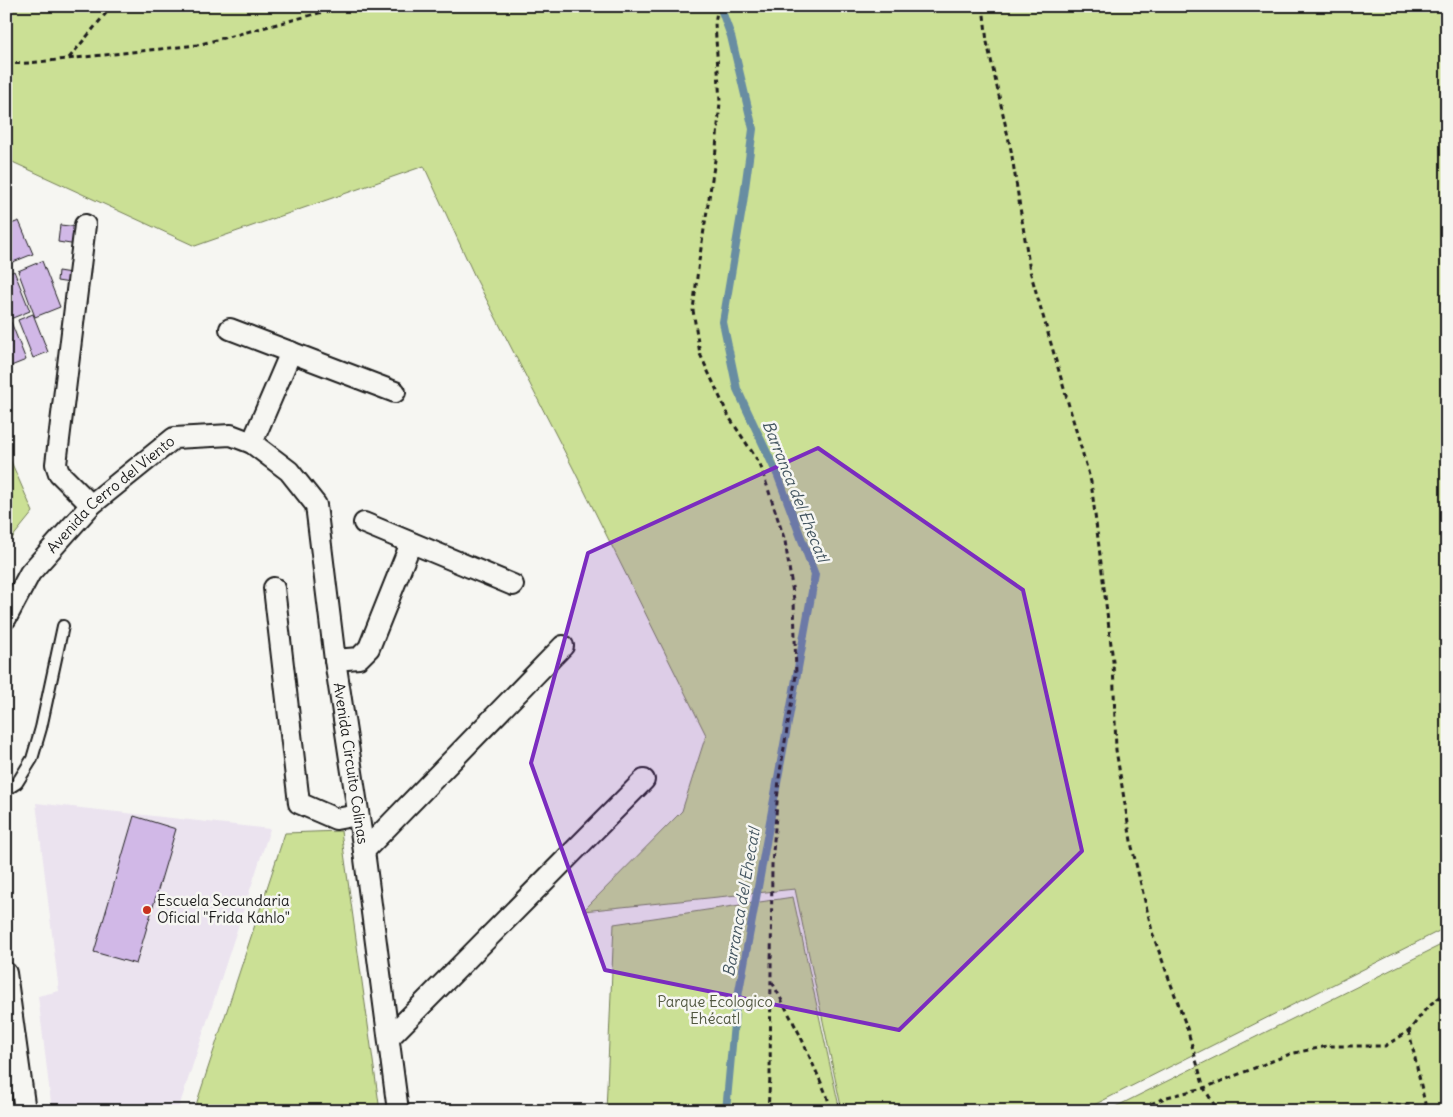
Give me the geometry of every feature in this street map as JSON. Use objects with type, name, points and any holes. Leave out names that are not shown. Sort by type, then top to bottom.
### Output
[{"type":"street","points":[[85,225],[56,464],[59,474],[91,505]]},
{"type":"street","points":[[230,329],[395,392]]},
{"type":"street","points":[[252,443],[291,352]]},
{"type":"street","name":"Avenida Cerro del Viento","points":[[6,618],[30,573],[91,505],[174,438],[232,435],[252,443]]},
{"type":"street","name":"Avenida Circuito Colinas","points":[[252,443],[289,471],[316,505],[335,660],[364,852],[398,1111]]},
{"type":"street","points":[[364,523],[512,585]]},
{"type":"street","points":[[335,660],[359,658],[369,648],[411,543]]},
{"type":"street","points":[[274,588],[299,803],[336,820],[358,815]]},
{"type":"street","points":[[364,852],[563,646]]},
{"type":"street","points":[[389,1038],[644,780]]},
{"type":"street","points":[[6,973],[25,1111]]},
{"type":"lane","points":[[6,790],[17,783],[32,759],[41,728],[63,626]]},
{"type":"path","points":[[69,58],[112,6]]},
{"type":"path","points":[[6,64],[198,45],[346,6]]},
{"type":"path","points":[[718,6],[715,23],[720,102],[715,160],[693,310],[700,354],[729,417],[760,464],[785,541],[794,600],[796,674],[779,778],[772,866],[772,982],[768,1111]]},
{"type":"path","points":[[983,6],[987,42],[1011,150],[1030,271],[1091,482],[1113,661],[1116,750],[1132,847],[1153,935],[1187,1028],[1204,1088],[1218,1111]]},
{"type":"path","points":[[772,982],[800,1035],[827,1096],[831,1111]]},
{"type":"path","points":[[1134,1111],[1167,1097],[1204,1088],[1290,1054],[1327,1046],[1385,1046],[1409,1031],[1428,1006],[1447,992]]},
{"type":"path","points":[[1385,1111],[1386,1103],[1427,1109],[1409,1031]]},
{"type":"highlighted area","points":[[818,448],[1023,590],[1082,851],[899,1030],[605,970],[531,763],[588,553]]},
{"type":"shaded area","name":"Escuela Secundaria Oficial \"Frida Kahlo\"","points":[[36,803],[270,829],[178,1110],[52,1111],[38,996],[59,991]]},
{"type":"green space","points":[[6,6],[1447,6],[1447,927],[1082,1111],[842,1111],[795,889],[583,911],[682,811],[706,735],[476,279],[424,166],[195,246],[6,159]]},
{"type":"green space","points":[[6,450],[33,512],[6,546]]},
{"type":"green space","points":[[341,831],[380,1111],[194,1111],[285,833]]},
{"type":"green space","name":"Parque Ecologico Ehécatl","points":[[793,897],[840,1111],[606,1111],[614,924]]},
{"type":"green space","points":[[1447,942],[1447,1111],[1107,1111]]},
{"type":"building","points":[[19,221],[33,254],[13,262],[6,246],[6,226]]},
{"type":"building","points":[[60,225],[79,227],[77,245],[58,242]]},
{"type":"building","points":[[42,261],[60,307],[35,317],[18,271]]},
{"type":"building","points":[[14,271],[30,311],[10,319],[6,311],[6,275]]},
{"type":"building","points":[[58,271],[71,273],[70,283],[57,281]]},
{"type":"building","points":[[33,314],[48,352],[33,358],[18,320]]},
{"type":"building","points":[[11,322],[26,360],[6,368],[6,324]]},
{"type":"building","points":[[134,816],[176,829],[136,964],[94,952]]},
{"type":"waterway","name":"Barranca del Ehecatl","points":[[720,6],[731,36],[753,129],[723,322],[737,389],[778,476],[815,575],[735,1013],[726,1111]]},
{"type":"place","name":"Escuela Secundaria Oficial \"Frida Kahlo\"","points":[[147,910]]}]
